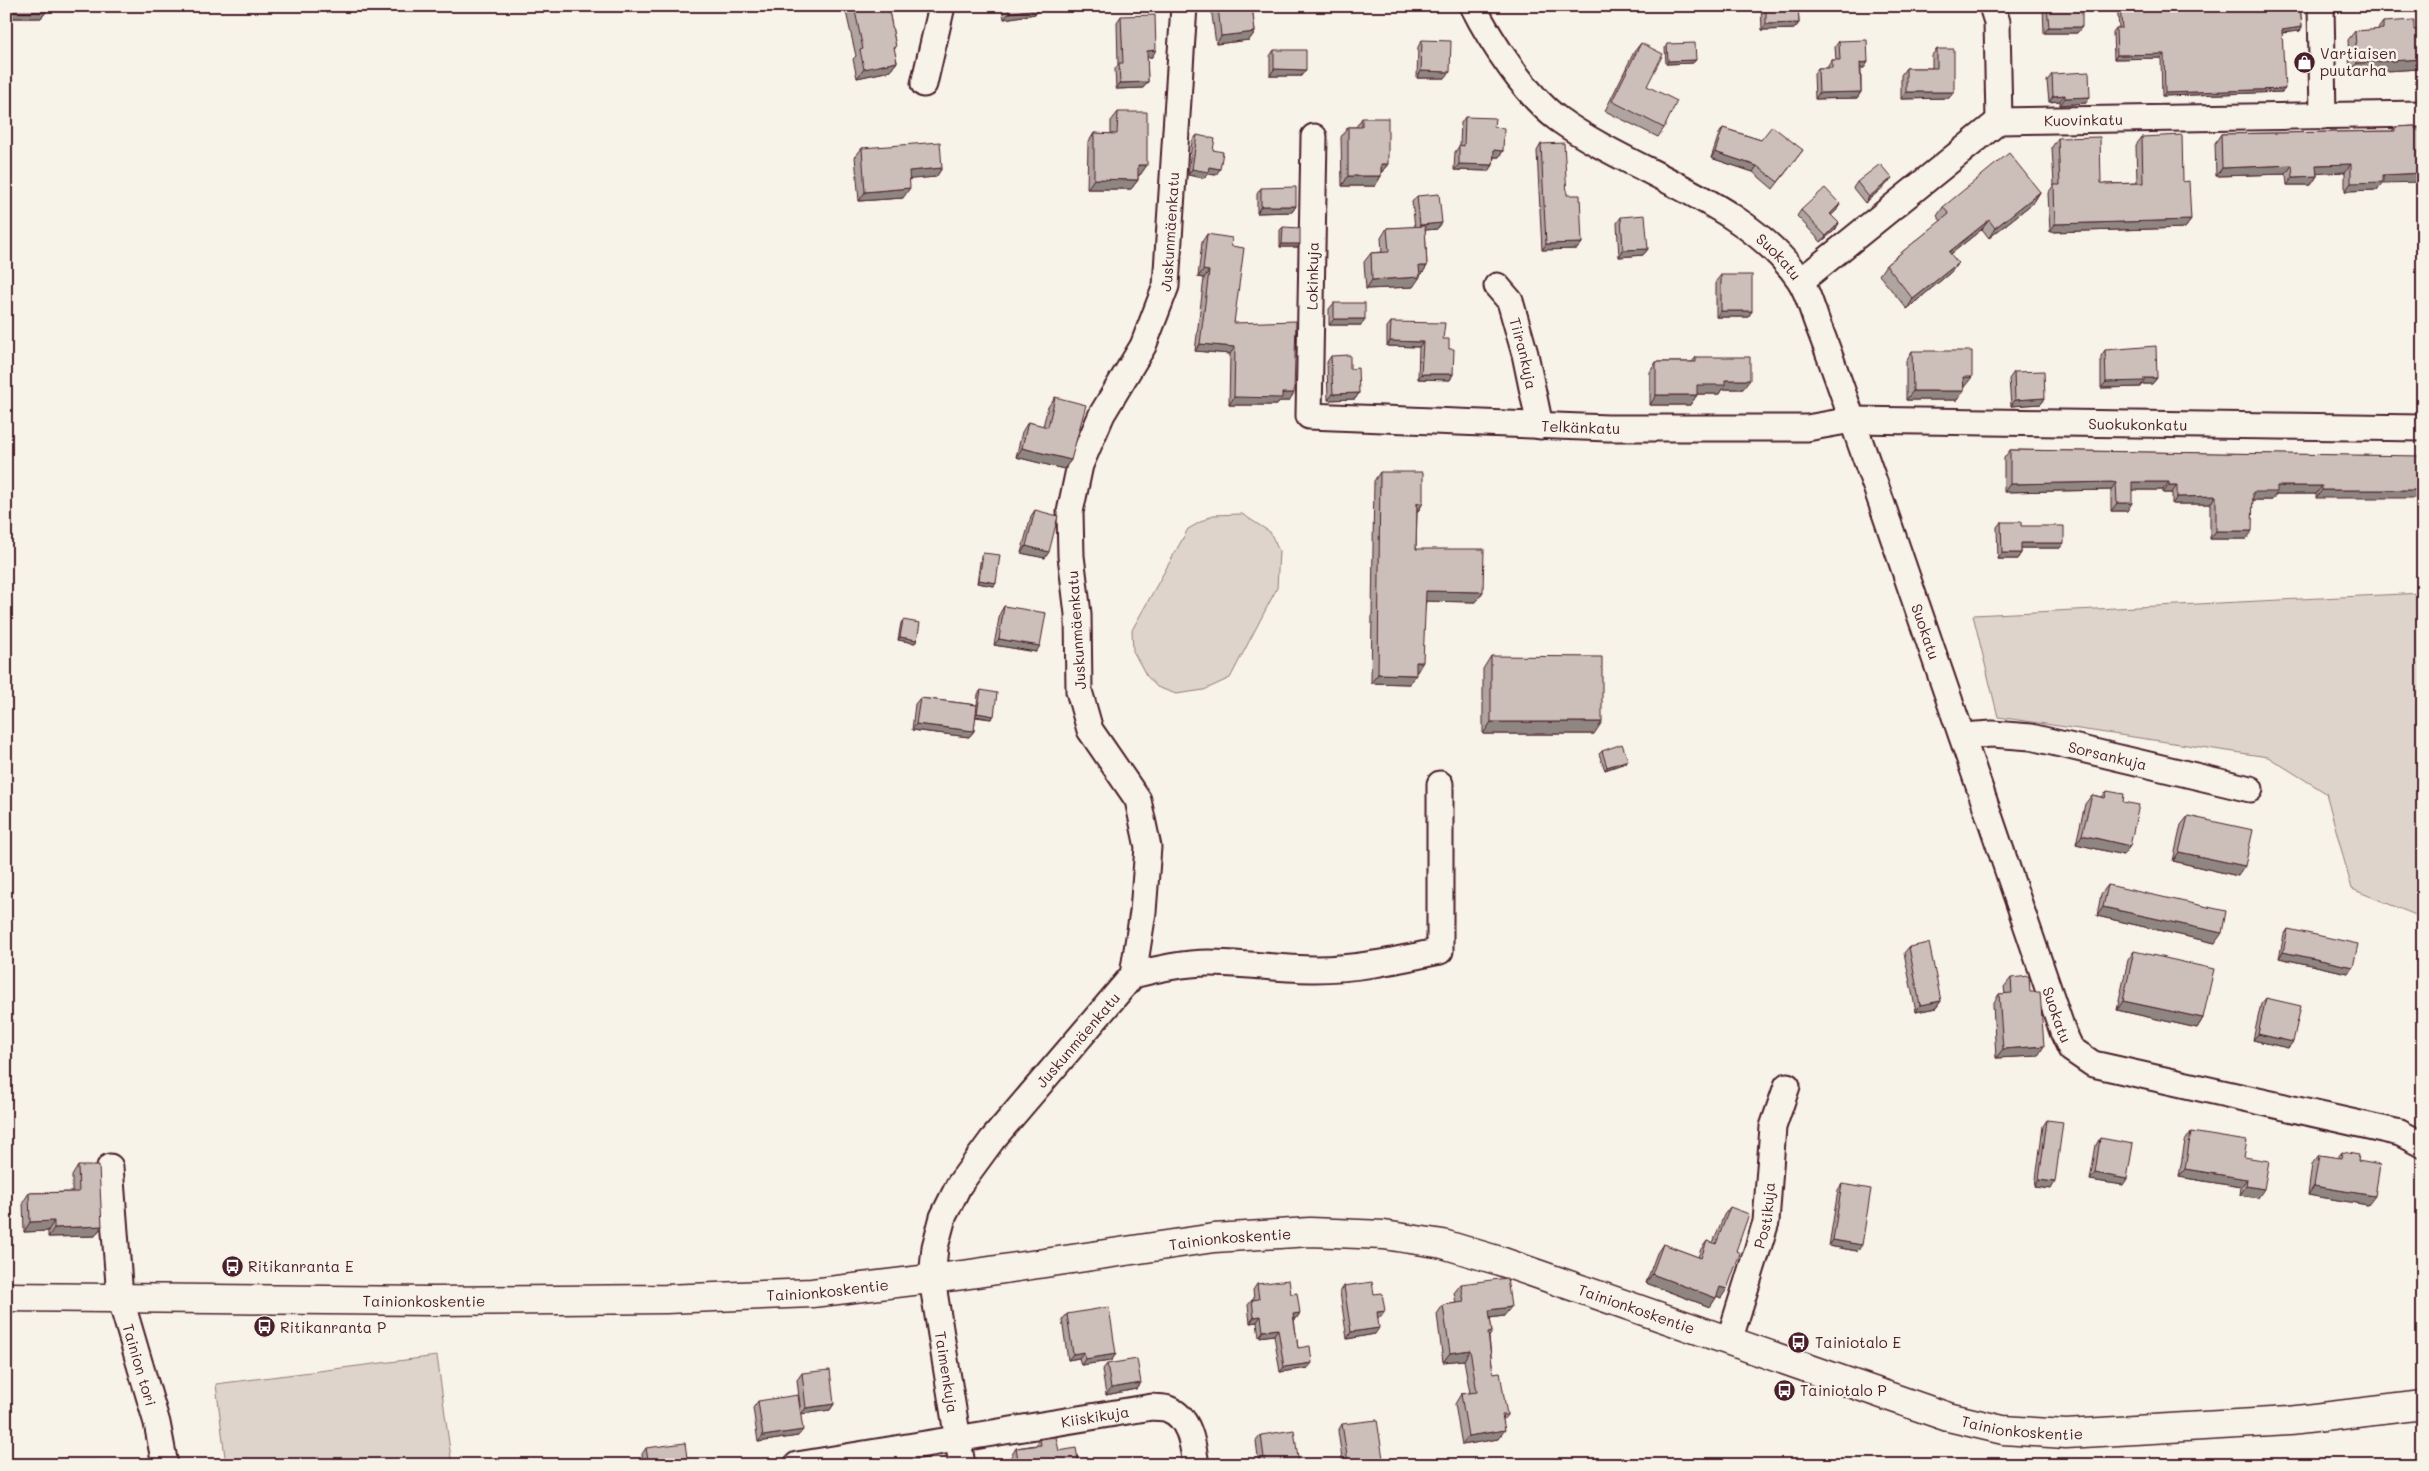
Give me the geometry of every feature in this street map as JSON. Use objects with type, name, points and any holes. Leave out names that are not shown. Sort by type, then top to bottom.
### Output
[{"type":"street","points":[[924,84],[942,6]]},
{"type":"street","name":"Juskunmäenkatu","points":[[932,1279],[935,1247],[943,1217],[959,1185],[992,1140],[1133,975],[1143,912],[1148,847],[1138,800],[1090,730],[1079,691],[1078,614],[1071,556],[1070,512],[1080,465],[1102,414],[1143,346],[1166,286],[1184,6]]},
{"type":"street","name":"Suokatu","points":[[1473,6],[1482,24],[1520,80],[1556,118],[1612,152],[1667,180],[1734,218],[1774,248],[1801,281],[1852,420],[2063,1032],[2071,1049],[2093,1064],[2400,1133],[2423,1145]]},
{"type":"street","points":[[1801,281],[1999,121],[1997,22],[1992,6]]},
{"type":"street","points":[[2321,6],[2323,116]]},
{"type":"street","name":"Kuovinkatu","points":[[1999,121],[2423,114]]},
{"type":"street","name":"Lokinkuja","points":[[1310,416],[1314,137]]},
{"type":"street","name":"Tiirankuja","points":[[1497,286],[1510,301],[1526,354],[1540,426]]},
{"type":"street","name":"Telkänkatu","points":[[1310,416],[1608,428],[1807,428],[1852,420]]},
{"type":"street","name":"Suokukonkatu","points":[[1852,420],[2423,428]]},
{"type":"street","name":"Sorsankuja","points":[[1962,736],[1992,734],[2032,737],[2250,789]]},
{"type":"street","points":[[1133,975],[1178,965],[1207,963],[1343,969],[1440,951],[1440,784]]},
{"type":"street","name":"Postikuja","points":[[1728,1341],[1766,1222],[1773,1127],[1787,1086]]},
{"type":"street","name":"Tainion tori","points":[[110,1167],[120,1297],[157,1423],[165,1465]]},
{"type":"street","name":"Tainionkoskentie","points":[[6,1297],[433,1300],[666,1299],[812,1293],[932,1279],[1214,1238],[1310,1232],[1384,1235],[1443,1244],[1500,1261],[1948,1417],[2004,1430],[2066,1434],[2280,1421],[2423,1405]]},
{"type":"street","name":"Taimenkuja","points":[[932,1279],[962,1465]]},
{"type":"street","name":"Kiiskikuja","points":[[797,1465],[1152,1407],[1168,1409],[1184,1421],[1192,1442],[1196,1465]]},
{"type":"shaded area","points":[[1242,514],[1270,532],[1279,551],[1277,588],[1230,678],[1204,690],[1176,694],[1157,687],[1146,675],[1133,651],[1132,630],[1188,529],[1213,515]]},
{"type":"shaded area","points":[[2423,593],[2423,918],[2352,889],[2326,793],[2268,757],[1998,717],[1973,615]]},
{"type":"shaded area","points":[[437,1356],[452,1465],[226,1465],[216,1384]]},
{"type":"building","points":[[12,6],[45,6],[46,12],[12,12]]},
{"type":"building","points":[[854,6],[888,6],[897,62],[864,69],[860,50],[863,49]]},
{"type":"building","points":[[1008,6],[1039,6],[1040,8],[1009,13]]},
{"type":"building","points":[[1218,6],[1252,6],[1255,32],[1221,36]]},
{"type":"building","points":[[1766,6],[1798,6],[1799,23],[1766,24]]},
{"type":"building","points":[[2047,6],[2082,6],[2082,27],[2049,27]]},
{"type":"building","points":[[2120,6],[2300,6],[2302,27],[2282,30],[2285,89],[2165,93],[2164,54],[2117,55],[2116,28],[2122,28]]},
{"type":"building","points":[[1155,15],[1156,50],[1147,51],[1148,82],[1120,83],[1119,63],[1123,63],[1121,16]]},
{"type":"building","points":[[2414,20],[2414,30],[2423,30],[2423,59],[2357,63],[2355,31],[2383,29],[2383,22]]},
{"type":"building","points":[[1422,40],[1451,41],[1450,72],[1421,71]]},
{"type":"building","points":[[1867,40],[1868,62],[1860,63],[1861,92],[1819,93],[1818,68],[1832,68],[1832,60],[1840,60],[1839,41]]},
{"type":"building","points":[[1641,43],[1663,54],[1647,86],[1677,101],[1664,128],[1612,101]]},
{"type":"building","points":[[1695,43],[1696,60],[1668,61],[1667,44]]},
{"type":"building","points":[[1937,49],[1954,49],[1954,92],[1906,92],[1906,68],[1937,68]]},
{"type":"building","points":[[1274,50],[1306,50],[1306,70],[1274,69]]},
{"type":"building","points":[[2089,72],[2090,97],[2065,98],[2065,95],[2053,96],[2052,74]]},
{"type":"building","points":[[1118,112],[1147,112],[1147,165],[1138,165],[1138,180],[1094,179],[1094,133],[1117,134]]},
{"type":"building","points":[[1465,117],[1495,118],[1494,127],[1504,128],[1503,151],[1494,150],[1493,165],[1459,164],[1459,145],[1464,146]]},
{"type":"building","points":[[1362,118],[1388,118],[1388,164],[1381,164],[1381,176],[1348,176],[1348,127],[1362,127]]},
{"type":"building","points":[[1772,126],[1803,150],[1778,182],[1757,166],[1715,152],[1723,128],[1761,140]]},
{"type":"building","points":[[2415,126],[2416,130],[2423,130],[2423,173],[2383,175],[2383,182],[2351,183],[2351,164],[2316,165],[2317,176],[2293,177],[2292,165],[2222,168],[2221,134],[2395,131],[2395,127]]},
{"type":"building","points":[[1197,135],[1215,139],[1213,150],[1223,152],[1220,169],[1209,167],[1208,172],[1192,169]]},
{"type":"building","points":[[2182,135],[2183,182],[2189,181],[2191,220],[2055,224],[2054,185],[2060,185],[2058,138],[2100,137],[2101,183],[2107,184],[2143,183],[2142,137]]},
{"type":"building","points":[[940,142],[942,168],[909,171],[910,188],[865,192],[862,148]]},
{"type":"building","points":[[1564,143],[1567,195],[1580,195],[1582,243],[1546,244],[1541,144]]},
{"type":"building","points":[[2009,153],[2040,192],[1995,228],[1989,220],[1949,252],[1958,263],[1913,299],[1886,265],[1949,214],[1943,207]]},
{"type":"building","points":[[1880,164],[1892,178],[1869,197],[1857,182]]},
{"type":"building","points":[[1296,187],[1296,206],[1261,206],[1261,188]]},
{"type":"building","points":[[1825,188],[1840,204],[1830,214],[1839,223],[1826,236],[1801,210]]},
{"type":"building","points":[[1439,194],[1442,223],[1420,225],[1417,196]]},
{"type":"building","points":[[1645,215],[1648,249],[1623,250],[1621,217]]},
{"type":"building","points":[[1425,226],[1427,266],[1419,266],[1420,277],[1372,280],[1371,253],[1389,252],[1387,228]]},
{"type":"building","points":[[1283,227],[1300,228],[1300,244],[1282,244]]},
{"type":"building","points":[[1207,234],[1232,238],[1231,246],[1244,248],[1234,323],[1296,321],[1294,393],[1282,393],[1282,398],[1234,397],[1235,347],[1200,344],[1209,271],[1203,270]]},
{"type":"building","points":[[1721,275],[1752,275],[1752,311],[1721,311]]},
{"type":"building","points":[[1334,303],[1365,303],[1365,319],[1334,319]]},
{"type":"building","points":[[1391,322],[1445,323],[1443,339],[1449,339],[1449,349],[1454,349],[1453,374],[1421,374],[1423,342],[1390,341]]},
{"type":"building","points":[[2156,346],[2157,378],[2144,378],[2144,381],[2106,382],[2105,350]]},
{"type":"building","points":[[1912,351],[1972,351],[1972,377],[1963,377],[1964,391],[1913,391]]},
{"type":"building","points":[[1350,355],[1350,369],[1358,368],[1359,393],[1333,394],[1331,356]]},
{"type":"building","points":[[1696,357],[1750,357],[1750,380],[1725,380],[1725,385],[1697,385],[1697,395],[1656,395],[1656,362],[1696,362]]},
{"type":"building","points":[[2044,371],[2045,398],[2015,400],[2014,372]]},
{"type":"building","points":[[1055,397],[1086,405],[1071,460],[1022,448],[1028,422],[1048,427]]},
{"type":"building","points":[[2010,450],[2423,456],[2423,490],[2322,490],[2322,486],[2277,486],[2277,492],[2253,492],[2252,531],[2216,531],[2216,496],[2177,497],[2177,485],[2169,485],[2169,482],[2132,482],[2132,503],[2117,503],[2116,482],[2010,484]]},
{"type":"building","points":[[1380,472],[1423,472],[1423,503],[1417,503],[1416,549],[1484,549],[1483,592],[1426,591],[1423,662],[1416,662],[1416,675],[1378,674]]},
{"type":"building","points":[[1035,510],[1058,516],[1049,552],[1026,546]]},
{"type":"building","points":[[2001,522],[2021,522],[2021,526],[2064,526],[2064,543],[2021,543],[2021,553],[2002,553]]},
{"type":"building","points":[[983,553],[1000,555],[996,583],[979,580]]},
{"type":"building","points":[[1004,606],[1046,613],[1040,646],[999,639]]},
{"type":"building","points":[[903,620],[920,623],[917,640],[900,637]]},
{"type":"building","points":[[1491,656],[1602,657],[1602,722],[1491,722]]},
{"type":"building","points":[[981,690],[997,693],[994,716],[977,713]]},
{"type":"building","points":[[920,698],[977,705],[974,731],[916,724]]},
{"type":"building","points":[[1622,744],[1628,760],[1607,767],[1602,751]]},
{"type":"building","points":[[2107,791],[2124,794],[2123,802],[2139,805],[2130,846],[2082,835],[2092,795],[2105,798]]},
{"type":"building","points":[[2188,816],[2253,830],[2245,866],[2179,852]]},
{"type":"building","points":[[2108,885],[2226,911],[2222,933],[2103,907]]},
{"type":"building","points":[[2288,929],[2358,944],[2353,967],[2283,952]]},
{"type":"building","points":[[1929,943],[1941,1001],[1920,1005],[1909,947]]},
{"type":"building","points":[[2134,951],[2214,969],[2203,1018],[2123,1001]]},
{"type":"building","points":[[2029,976],[2030,992],[2040,992],[2044,1046],[2003,1049],[1999,994],[2012,993],[2011,978]]},
{"type":"building","points":[[2266,998],[2301,1006],[2293,1042],[2258,1034]]},
{"type":"building","points":[[2047,1120],[2063,1122],[2055,1182],[2039,1180]]},
{"type":"building","points":[[2191,1132],[2247,1141],[2244,1157],[2269,1161],[2264,1189],[2246,1186],[2247,1179],[2185,1169]]},
{"type":"building","points":[[2100,1138],[2133,1144],[2127,1179],[2095,1173]]},
{"type":"building","points":[[2342,1152],[2359,1155],[2358,1161],[2380,1165],[2375,1196],[2314,1186],[2319,1155],[2341,1158]]},
{"type":"building","points":[[78,1166],[99,1166],[102,1226],[54,1228],[54,1221],[30,1222],[29,1193],[79,1192]]},
{"type":"building","points":[[1842,1184],[1871,1189],[1862,1245],[1833,1240]]},
{"type":"building","points":[[1730,1207],[1749,1214],[1736,1251],[1740,1253],[1727,1289],[1720,1287],[1716,1298],[1652,1274],[1663,1244],[1701,1258],[1707,1241],[1716,1244]]},
{"type":"building","points":[[1507,1278],[1511,1307],[1489,1310],[1492,1332],[1488,1333],[1493,1373],[1500,1372],[1507,1415],[1502,1415],[1505,1430],[1468,1436],[1461,1394],[1477,1392],[1470,1350],[1450,1353],[1443,1305],[1464,1302],[1461,1284]]},
{"type":"building","points":[[1289,1280],[1291,1294],[1297,1293],[1300,1313],[1293,1314],[1298,1348],[1310,1346],[1312,1363],[1284,1367],[1278,1329],[1263,1331],[1261,1316],[1254,1317],[1252,1300],[1259,1299],[1257,1284]]},
{"type":"building","points":[[1372,1282],[1374,1294],[1382,1293],[1385,1311],[1377,1312],[1379,1328],[1351,1332],[1344,1286]]},
{"type":"building","points":[[1109,1307],[1116,1354],[1085,1359],[1084,1352],[1073,1354],[1067,1314]]},
{"type":"building","points":[[1137,1359],[1141,1383],[1111,1388],[1107,1364]]},
{"type":"building","points":[[830,1370],[834,1404],[806,1408],[802,1373]]},
{"type":"building","points":[[798,1395],[803,1430],[763,1436],[758,1401]]},
{"type":"building","points":[[1377,1420],[1384,1465],[1353,1465],[1352,1461],[1348,1462],[1342,1424]]},
{"type":"building","points":[[1294,1430],[1299,1465],[1265,1465],[1261,1435]]},
{"type":"building","points":[[1056,1437],[1059,1451],[1076,1448],[1079,1465],[1019,1465],[1016,1448],[1041,1445],[1040,1439]]},
{"type":"building","points":[[685,1443],[688,1465],[662,1465],[662,1463],[649,1465],[646,1448]]},
{"type":"building","points":[[65,1461],[97,1461],[97,1465],[65,1465]]},
{"type":"place","name":"Vartiaisen puutarha","points":[[2304,62]]},
{"type":"place","name":"Ritikanranta E","points":[[232,1266]]},
{"type":"place","name":"Ritikanranta P","points":[[264,1327]]},
{"type":"place","name":"Tainiotalo E","points":[[1799,1342]]},
{"type":"place","name":"Tainiotalo P","points":[[1784,1390]]}]
